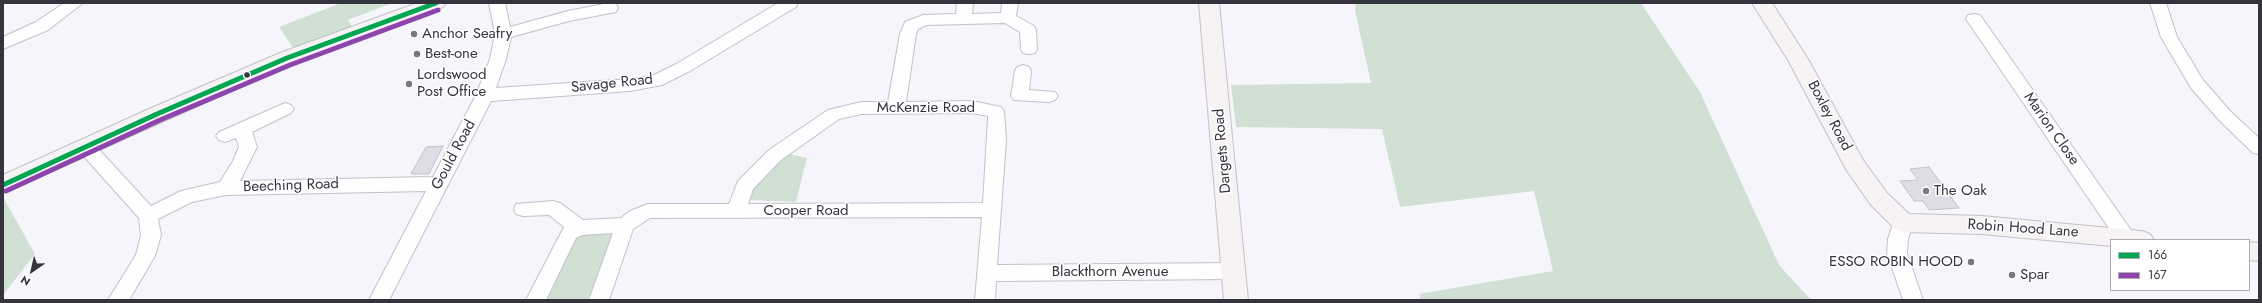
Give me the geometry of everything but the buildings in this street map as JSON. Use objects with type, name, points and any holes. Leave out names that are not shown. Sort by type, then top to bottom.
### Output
[{"type":"street","points":[[3,44],[42,26],[75,3]]},
{"type":"street","points":[[3,185],[157,114],[287,58],[436,3]]},
{"type":"street","name":"Gould Road","points":[[379,300],[485,94],[498,59],[503,34],[497,3]]},
{"type":"street","name":"Savage Road","points":[[485,94],[630,85],[656,81],[684,67],[790,3]]},
{"type":"street","points":[[963,20],[965,3]]},
{"type":"street","name":"Dargets Road","points":[[1209,3],[1236,300]]},
{"type":"street","name":"Boxley Road","points":[[1762,3],[1798,59],[1855,165],[1879,199],[1903,223]]},
{"type":"street","points":[[2158,3],[2169,37],[2197,84],[2225,116],[2259,148]]},
{"type":"street","points":[[503,34],[568,16],[610,8]]},
{"type":"street","points":[[896,108],[908,34],[911,26],[923,20],[963,20],[1009,11],[1028,30],[1029,49]]},
{"type":"street","name":"Marion Close","points":[[1974,19],[2134,239]]},
{"type":"street","points":[[1020,96],[1023,71]]},
{"type":"street","points":[[995,111],[1020,96],[1049,96]]},
{"type":"street","name":"McKenzie Road","points":[[736,211],[745,186],[774,155],[834,114],[861,108],[972,107],[995,111],[997,118],[997,140],[985,300]]},
{"type":"street","points":[[225,136],[285,109]]},
{"type":"street","points":[[226,188],[242,162],[248,147],[242,129]]},
{"type":"street","points":[[86,147],[148,216],[151,235],[145,256],[118,300]]},
{"type":"street","name":"Beeching Road","points":[[148,216],[188,196],[226,188],[439,184]]},
{"type":"street","points":[[523,209],[553,208],[579,228]]},
{"type":"street","name":"Cooper Road","points":[[625,226],[637,216],[648,211],[992,210]]},
{"type":"street","points":[[1903,223],[1898,239],[1897,253],[1913,300]]},
{"type":"street","name":"Robin Hood Lane","points":[[1903,223],[1989,226],[2134,239]]},
{"type":"street","points":[[536,300],[565,238],[579,228],[625,226],[599,300]]},
{"type":"street","name":"Blackthorn Avenue","points":[[988,273],[1233,272]]},
{"type":"green space","points":[[341,3],[392,3],[348,20],[354,30],[294,49],[279,27]]},
{"type":"green space","points":[[1356,3],[1641,3],[1700,92],[1779,265],[1811,300],[1421,300],[1419,294],[1553,271],[1534,191],[1400,207],[1382,129],[1236,127],[1231,85],[1371,83],[1355,10]]},
{"type":"green space","points":[[789,154],[807,158],[796,202],[751,200],[751,187],[760,176]]},
{"type":"green space","points":[[3,197],[35,254],[3,295]]},
{"type":"green space","points":[[612,231],[618,236],[590,300],[546,300],[567,242],[574,233]]},
{"type":"transit line","name":"166","points":[[3,185],[157,114],[287,58],[436,3]]},
{"type":"transit line","name":"167","points":[[6,191],[160,120],[290,65],[438,10]]},
{"type":"place","name":"Anchor Seafry","points":[[414,34]]},
{"type":"place","name":"Best-one","points":[[417,54]]},
{"type":"place","name":"Lordswood Post Office","points":[[409,84]]},
{"type":"place","name":"The Oak","points":[[1926,191]]},
{"type":"place","name":"ESSO ROBIN HOOD","points":[[1971,262]]},
{"type":"place","name":"Spar","points":[[2012,275]]}]
